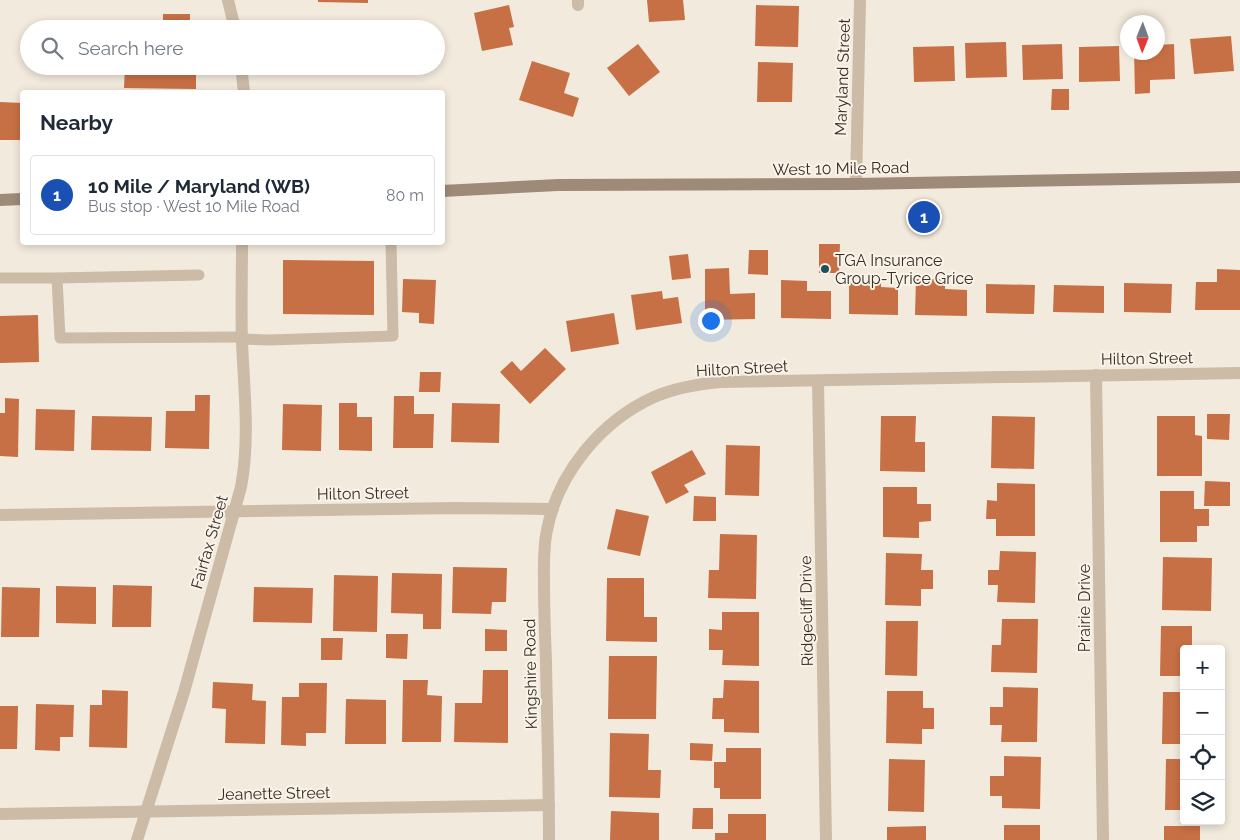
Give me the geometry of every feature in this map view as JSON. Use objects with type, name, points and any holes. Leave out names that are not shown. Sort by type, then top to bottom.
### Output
[{"type":"main road","name":"West 10 Mile Road","points":[[445,191],[558,185],[856,184],[1240,177]]},
{"type":"main road","points":[[0,200],[20,200]]},
{"type":"street","points":[[228,0],[233,20]]},
{"type":"street","name":"Maryland Street","points":[[856,184],[860,0]]},
{"type":"street","points":[[242,75],[244,90]]},
{"type":"street","name":"Fairfax Street","points":[[137,840],[184,692],[241,487],[246,452],[242,338],[242,245]]},
{"type":"street","name":"Hilton Street","points":[[0,515],[485,508],[552,509],[564,482],[583,452],[599,435],[632,409],[654,397],[700,384],[720,382],[1240,373]]},
{"type":"street","name":"Prairie Drive","points":[[1096,375],[1103,840]]},
{"type":"street","name":"Ridgecliff Drive","points":[[818,381],[826,840]]},
{"type":"street","name":"Kingshire Road","points":[[550,840],[544,572],[546,532],[552,509]]},
{"type":"street","name":"Jeanette Street","points":[[0,814],[549,805]]},
{"type":"lane","points":[[57,278],[60,338],[242,338],[269,340],[393,336],[392,245]]},
{"type":"lane","points":[[0,278],[199,275]]},
{"type":"building","points":[[318,0],[368,0],[368,3],[318,2]]},
{"type":"building","points":[[647,0],[683,0],[685,20],[649,22]]},
{"type":"building","points":[[509,5],[514,27],[509,28],[513,45],[482,51],[474,13]]},
{"type":"building","points":[[756,5],[799,6],[798,47],[755,46]]},
{"type":"building","points":[[163,14],[190,14],[190,20],[163,20]]},
{"type":"building","points":[[1231,36],[1234,71],[1194,74],[1190,39]]},
{"type":"building","points":[[1006,42],[1007,77],[966,78],[965,43]]},
{"type":"building","points":[[638,44],[660,72],[629,96],[607,68]]},
{"type":"building","points":[[1062,44],[1063,79],[1023,80],[1022,45]]},
{"type":"building","points":[[1174,44],[1175,79],[1150,80],[1150,93],[1135,94],[1134,60],[1165,60],[1165,45]]},
{"type":"building","points":[[954,46],[955,81],[914,82],[913,47]]},
{"type":"building","points":[[1119,46],[1120,81],[1079,82],[1079,47]]},
{"type":"building","points":[[532,61],[570,73],[564,93],[579,98],[573,117],[519,100]]},
{"type":"building","points":[[758,62],[793,63],[792,102],[757,102]]},
{"type":"building","points":[[125,75],[196,75],[196,89],[124,88]]},
{"type":"building","points":[[1052,89],[1069,89],[1069,110],[1051,110]]},
{"type":"building","points":[[0,102],[20,103],[20,140],[0,140]]},
{"type":"building","points":[[819,244],[840,244],[839,273],[819,273]]},
{"type":"building","points":[[749,250],[768,250],[768,275],[748,274]]},
{"type":"building","points":[[688,254],[691,278],[672,280],[669,256]]},
{"type":"building","points":[[283,260],[374,261],[374,315],[283,314]]},
{"type":"building","points":[[729,268],[730,294],[755,293],[755,319],[705,320],[705,269]]},
{"type":"building","points":[[1217,269],[1240,270],[1240,310],[1195,310],[1196,282],[1217,282]]},
{"type":"building","points":[[403,279],[436,280],[434,324],[419,323],[419,313],[402,312]]},
{"type":"building","points":[[916,279],[945,279],[945,289],[967,290],[967,316],[915,315]]},
{"type":"building","points":[[781,280],[807,281],[807,291],[831,291],[831,319],[781,318]]},
{"type":"building","points":[[849,281],[881,282],[881,287],[898,288],[898,315],[849,314]]},
{"type":"building","points":[[1124,283],[1172,284],[1171,313],[1124,312]]},
{"type":"building","points":[[986,284],[1035,285],[1034,314],[986,313]]},
{"type":"building","points":[[1054,285],[1104,286],[1104,313],[1053,312]]},
{"type":"building","points":[[662,291],[663,299],[678,297],[682,323],[636,330],[631,295]]},
{"type":"building","points":[[614,313],[619,344],[571,352],[566,321]]},
{"type":"building","points":[[38,315],[39,362],[0,363],[0,316]]},
{"type":"building","points":[[545,348],[566,369],[530,404],[500,372],[512,361],[521,371]]},
{"type":"building","points":[[420,372],[441,372],[440,392],[419,392]]},
{"type":"building","points":[[195,395],[210,395],[209,449],[165,448],[166,411],[195,411]]},
{"type":"building","points":[[394,396],[414,396],[414,414],[434,414],[433,448],[393,448]]},
{"type":"building","points":[[5,398],[19,399],[18,457],[0,456],[0,413],[5,413]]},
{"type":"building","points":[[339,403],[357,403],[357,417],[372,417],[372,451],[339,450]]},
{"type":"building","points":[[452,403],[500,404],[499,443],[451,442]]},
{"type":"building","points":[[283,404],[322,405],[321,451],[282,450]]},
{"type":"building","points":[[36,409],[75,410],[74,451],[35,450]]},
{"type":"building","points":[[1207,414],[1230,414],[1229,440],[1207,439]]},
{"type":"building","points":[[92,416],[152,417],[151,451],[91,450]]},
{"type":"building","points":[[881,416],[916,416],[915,442],[925,442],[925,472],[880,471]]},
{"type":"building","points":[[992,416],[1035,417],[1034,469],[991,468]]},
{"type":"building","points":[[1157,416],[1195,416],[1195,435],[1202,436],[1202,476],[1157,476]]},
{"type":"building","points":[[726,445],[760,446],[759,496],[725,495]]},
{"type":"building","points":[[692,450],[706,474],[684,485],[689,492],[666,504],[651,472]]},
{"type":"building","points":[[1205,481],[1230,482],[1230,506],[1204,506]]},
{"type":"building","points":[[997,483],[1035,484],[1035,536],[996,536],[996,519],[986,519],[987,500],[997,501]]},
{"type":"building","points":[[883,487],[917,487],[917,504],[931,504],[931,521],[919,522],[919,538],[883,537]]},
{"type":"building","points":[[1160,491],[1194,491],[1194,509],[1209,509],[1209,526],[1197,526],[1197,542],[1160,542]]},
{"type":"building","points":[[694,496],[716,497],[716,521],[693,521]]},
{"type":"building","points":[[616,509],[649,516],[640,556],[607,549]]},
{"type":"building","points":[[720,534],[757,535],[756,599],[708,598],[709,570],[719,570]]},
{"type":"building","points":[[1000,551],[1036,552],[1035,603],[997,602],[998,585],[988,585],[988,570],[999,570]]},
{"type":"building","points":[[886,553],[922,554],[921,570],[933,570],[933,589],[921,589],[921,606],[885,605]]},
{"type":"building","points":[[1163,557],[1212,558],[1211,611],[1162,610]]},
{"type":"building","points":[[453,567],[507,568],[506,602],[492,602],[491,614],[452,613]]},
{"type":"building","points":[[392,573],[442,574],[441,629],[423,629],[423,614],[391,613]]},
{"type":"building","points":[[334,575],[378,576],[377,632],[333,631]]},
{"type":"building","points":[[607,578],[644,578],[644,617],[657,617],[657,642],[606,641]]},
{"type":"building","points":[[113,585],[152,586],[151,627],[112,627]]},
{"type":"building","points":[[56,586],[96,587],[96,624],[56,623]]},
{"type":"building","points":[[2,587],[40,588],[39,637],[1,637]]},
{"type":"building","points":[[254,587],[313,588],[312,623],[253,622]]},
{"type":"building","points":[[722,612],[759,612],[759,666],[722,665],[723,650],[709,650],[709,629],[722,630]]},
{"type":"building","points":[[1002,619],[1038,619],[1037,673],[991,672],[992,645],[1001,645]]},
{"type":"building","points":[[886,621],[918,621],[917,676],[885,675]]},
{"type":"building","points":[[1161,626],[1192,626],[1192,645],[1180,645],[1180,676],[1160,676]]},
{"type":"building","points":[[485,629],[507,630],[507,651],[485,651]]},
{"type":"building","points":[[386,634],[408,634],[407,659],[386,658]]},
{"type":"building","points":[[321,638],[343,638],[342,660],[321,660]]},
{"type":"building","points":[[609,656],[657,656],[656,719],[608,719]]},
{"type":"building","points":[[483,670],[508,670],[508,743],[454,742],[455,703],[482,703]]},
{"type":"building","points":[[403,680],[428,680],[427,695],[442,696],[441,742],[402,742]]},
{"type":"building","points":[[724,680],[759,681],[759,733],[724,732],[724,719],[712,719],[713,698],[723,698]]},
{"type":"building","points":[[213,682],[253,684],[252,700],[266,701],[265,744],[225,743],[226,709],[212,708]]},
{"type":"building","points":[[299,683],[327,683],[326,733],[306,733],[306,746],[281,745],[282,697],[299,697]]},
{"type":"building","points":[[1003,687],[1038,688],[1037,742],[1001,742],[1002,725],[990,725],[990,707],[1003,707]]},
{"type":"building","points":[[102,690],[128,691],[127,748],[89,747],[90,705],[102,705]]},
{"type":"building","points":[[887,691],[923,691],[923,708],[934,708],[934,729],[922,729],[922,744],[886,743]]},
{"type":"building","points":[[1163,692],[1180,692],[1180,744],[1162,744]]},
{"type":"building","points":[[346,699],[386,700],[386,744],[345,744]]},
{"type":"building","points":[[36,704],[74,705],[73,737],[60,737],[60,751],[35,750]]},
{"type":"building","points":[[0,706],[18,706],[17,749],[0,749]]},
{"type":"building","points":[[610,733],[649,734],[648,770],[661,770],[660,798],[609,797]]},
{"type":"building","points":[[690,743],[713,744],[712,761],[690,760]]},
{"type":"building","points":[[726,748],[761,748],[761,799],[720,799],[720,788],[714,788],[714,762],[726,762]]},
{"type":"building","points":[[1004,756],[1041,757],[1040,809],[1002,808],[1002,796],[990,796],[990,776],[1004,776]]},
{"type":"building","points":[[889,759],[925,760],[924,812],[888,811]]},
{"type":"building","points":[[1166,759],[1180,759],[1180,810],[1165,810]]},
{"type":"building","points":[[693,808],[713,808],[713,829],[692,829]]},
{"type":"building","points":[[611,811],[659,813],[659,840],[610,840]]},
{"type":"building","points":[[728,814],[766,814],[766,840],[715,840],[715,833],[728,833]]},
{"type":"building","points":[[1004,825],[1040,825],[1040,840],[1004,840]]},
{"type":"building","points":[[926,826],[926,840],[887,840],[887,827]]},
{"type":"building","points":[[1164,826],[1200,826],[1200,840],[1164,840]]},
{"type":"place","name":"10 Mile / Maryland (WB)","points":[[924,217]]},
{"type":"place","name":"TGA Insurance Group-Tyrice Grice","points":[[825,269]]}]
